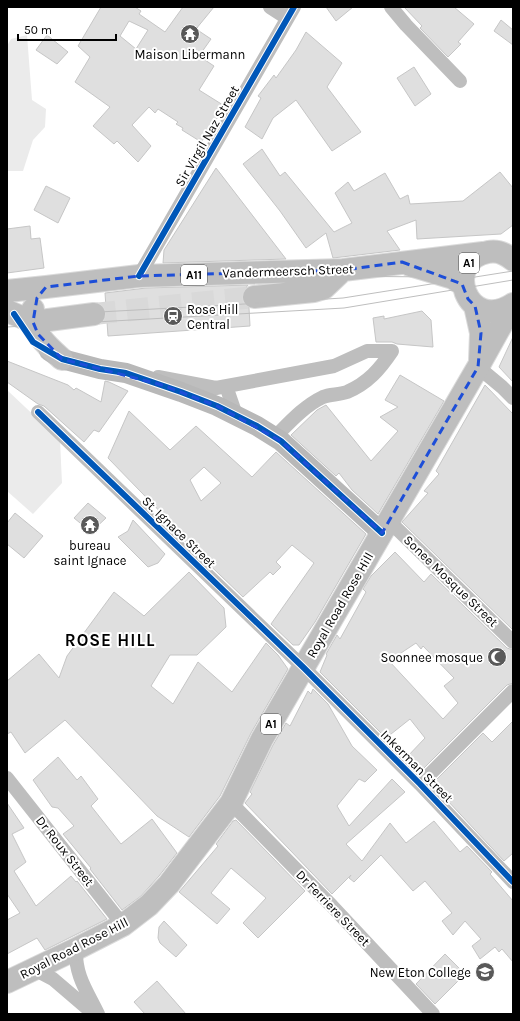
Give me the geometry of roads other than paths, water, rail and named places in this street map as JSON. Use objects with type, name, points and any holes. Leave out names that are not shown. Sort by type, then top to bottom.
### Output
[{"type":"main road","name":"A1","points":[[513,259],[503,253],[492,251],[483,253],[475,257],[469,263],[464,271],[462,284],[468,299],[475,306],[484,310],[494,312],[513,304]]},
{"type":"main road","name":"A11","points":[[402,262],[483,253]]},
{"type":"main road","name":"Vandermeersch Street","points":[[7,291],[46,288],[139,276],[343,270],[402,262]]},
{"type":"main road","name":"A11","points":[[402,262],[453,278],[462,284]]},
{"type":"main road","points":[[254,297],[314,291],[324,288],[343,270]]},
{"type":"main road","points":[[18,315],[33,309],[37,298],[46,288]]},
{"type":"main road","name":"Royal Road Rose Hill","points":[[7,982],[76,949],[123,924],[149,905],[169,884],[231,803],[262,739],[386,527],[513,304]]},
{"type":"main road","name":"Royal Road Rose Hill","points":[[475,306],[481,333],[479,365]]},
{"type":"main road","points":[[18,315],[94,314]]},
{"type":"main road","points":[[18,315],[38,334],[48,347],[62,359]]},
{"type":"street","points":[[270,7],[290,13]]},
{"type":"street","points":[[391,7],[406,25],[460,81]]},
{"type":"street","name":"Sir Virgil Naz Street","points":[[139,276],[290,13]]},
{"type":"street","points":[[62,359],[100,369],[169,378],[216,388],[334,366],[367,351],[392,351],[368,381],[346,392],[323,397],[304,410],[275,437]]},
{"type":"street","points":[[479,365],[513,398]]},
{"type":"street","points":[[126,373],[181,392],[258,426],[275,437],[386,527]]},
{"type":"street","points":[[226,386],[236,415]]},
{"type":"street","name":"St. Ignace Street","points":[[38,412],[304,668]]},
{"type":"street","name":"Sonee Mosque Street","points":[[386,527],[513,642]]},
{"type":"street","name":"Inkerman Street","points":[[304,668],[420,784],[513,882]]},
{"type":"street","points":[[420,784],[513,691]]},
{"type":"street","name":"Dr Roux Street","points":[[7,778],[123,924]]},
{"type":"street","name":"Dr Ferriere Street","points":[[231,803],[332,906],[433,1014]]},
{"type":"street","points":[[76,949],[78,974],[98,1014]]},
{"type":"street","points":[[34,969],[53,979],[94,1014]]},
{"type":"tunnel","points":[[94,314],[254,297]]},
{"type":"tram line","points":[[7,317],[343,298],[513,271]]},
{"type":"tram line","points":[[7,291],[306,276],[443,277]]},
{"type":"tram line","points":[[7,327],[344,308],[513,280]]},
{"type":"tram line","points":[[7,282],[49,284]]},
{"type":"place","name":"Maison Libermann","points":[[190,34]]},
{"type":"place","name":"Rose Hill Central","points":[[173,316]]},
{"type":"place","name":"bureau saint Ignace","points":[[90,525]]},
{"type":"place","name":"Soonnee mosque","points":[[497,657]]},
{"type":"place","name":"New Eton College","points":[[485,972]]},
{"type":"district","name":"ROSE HILL","points":[[110,640]]}]
